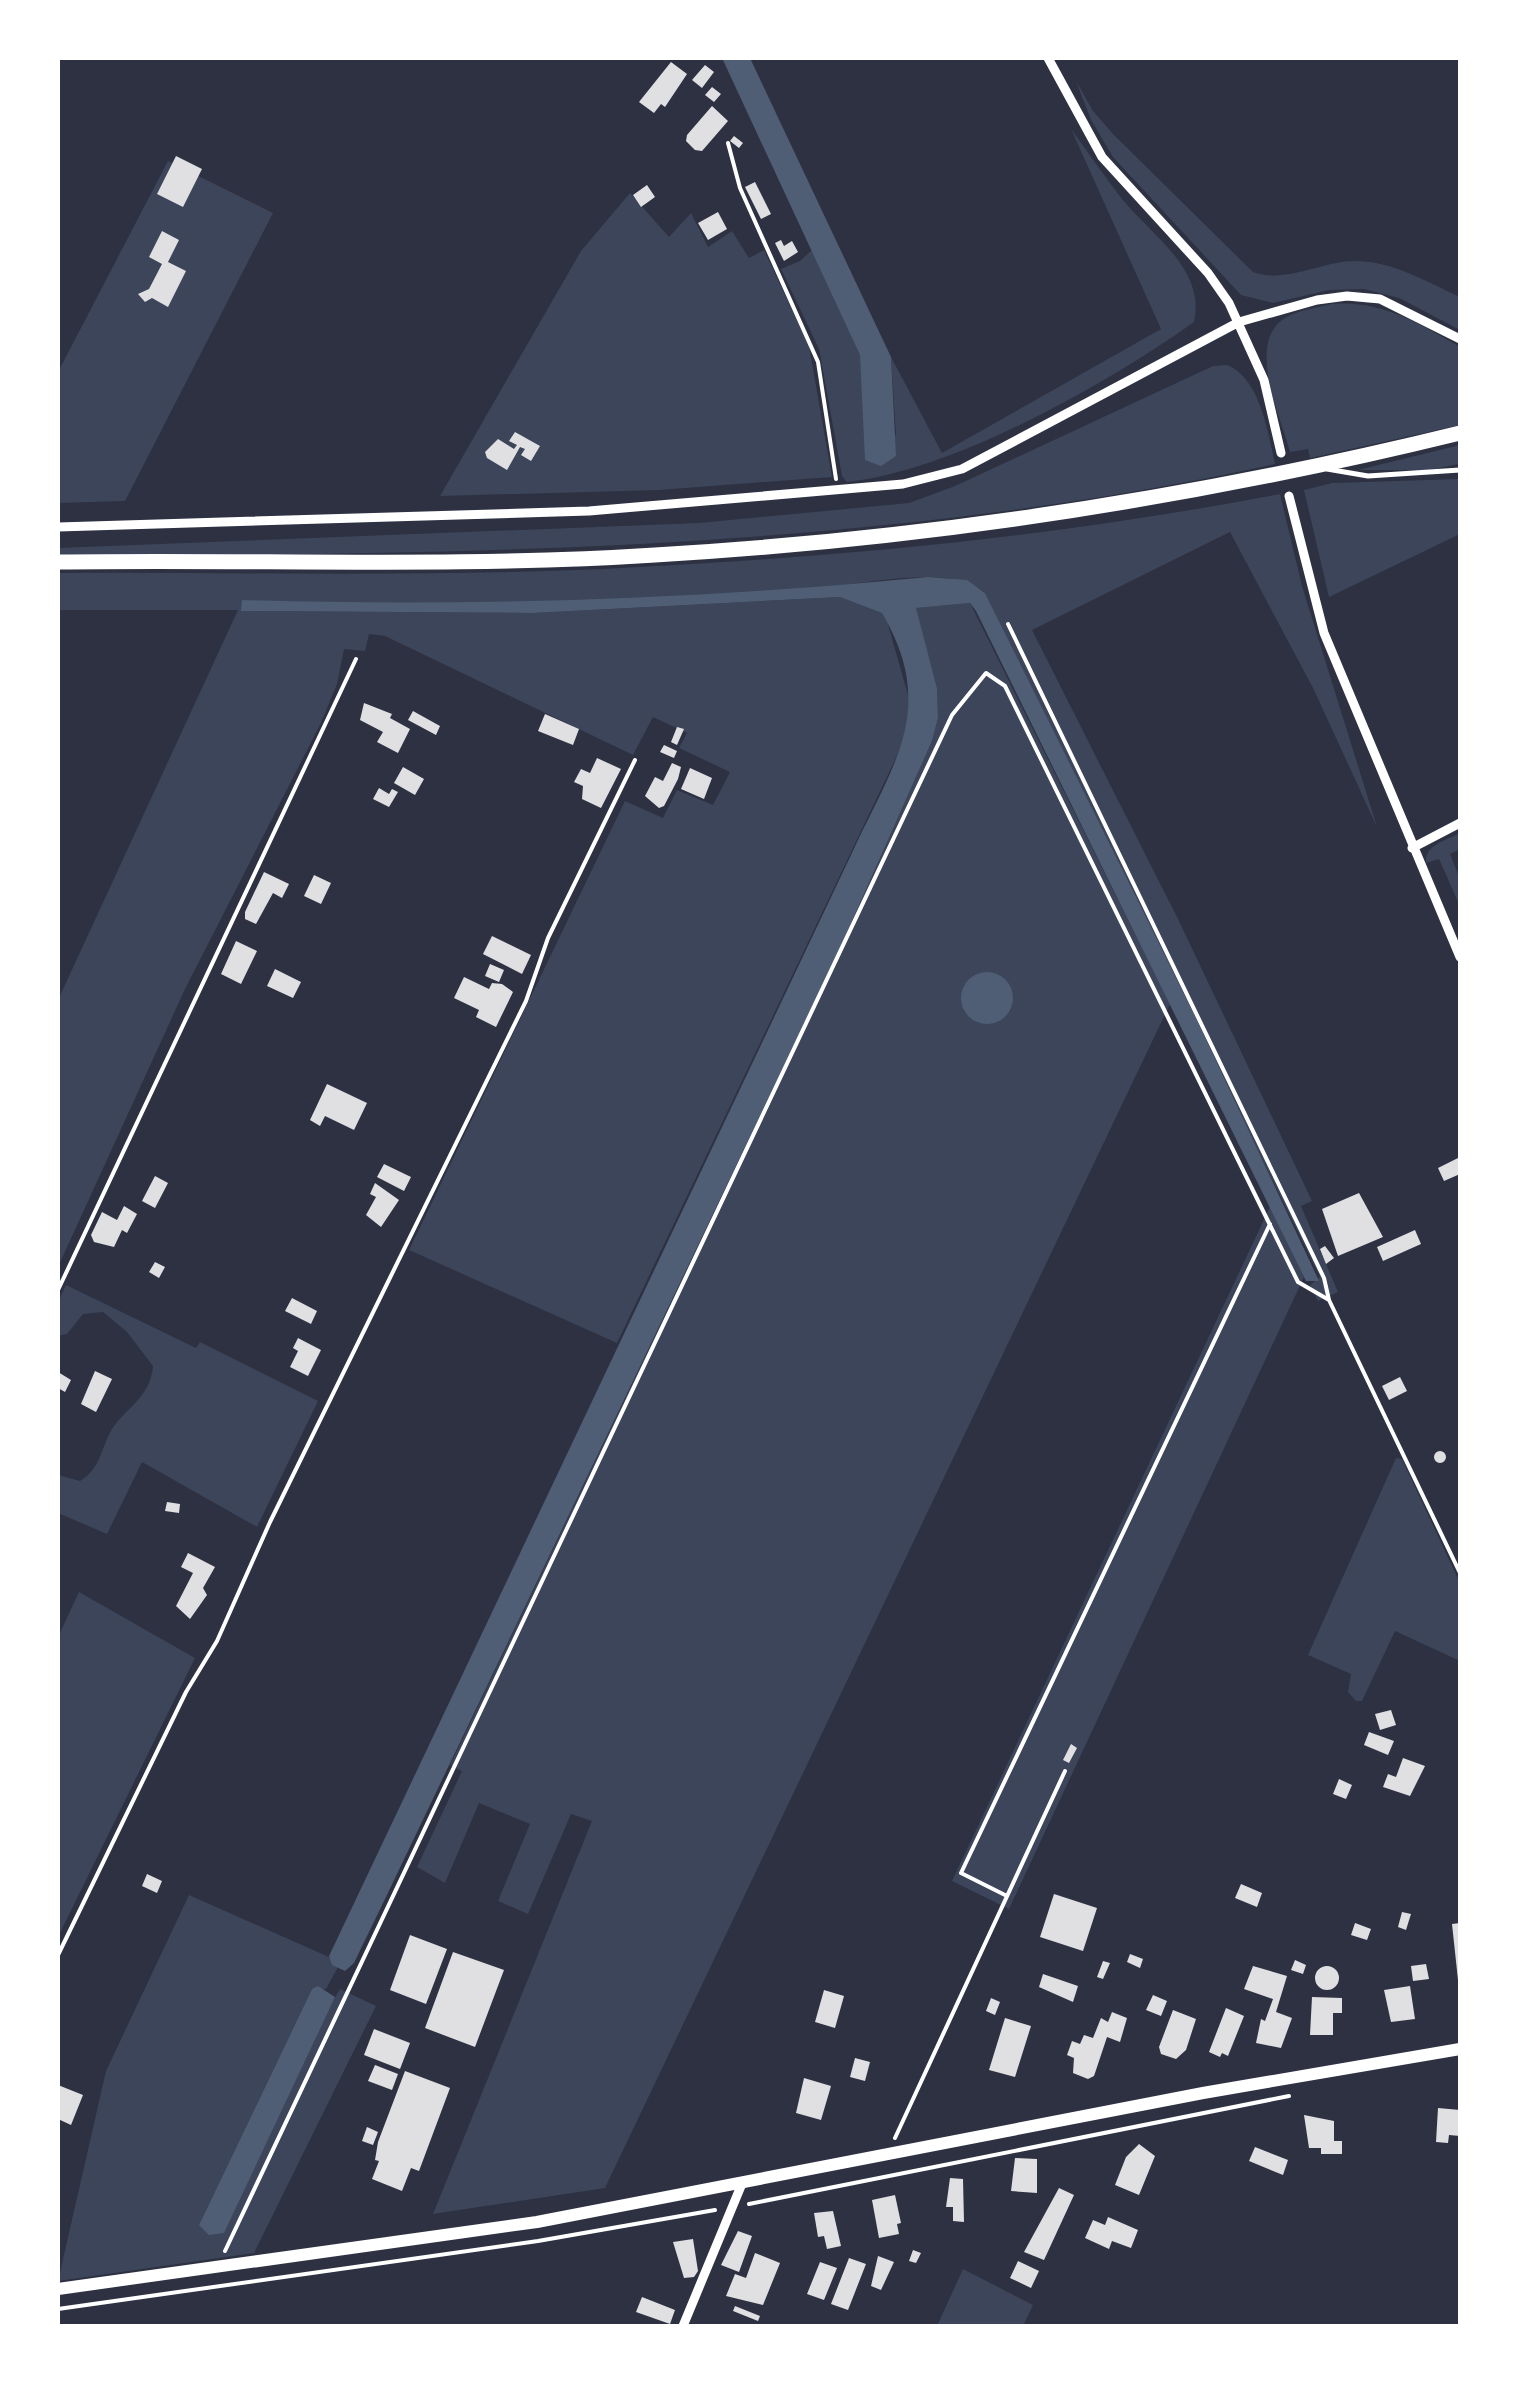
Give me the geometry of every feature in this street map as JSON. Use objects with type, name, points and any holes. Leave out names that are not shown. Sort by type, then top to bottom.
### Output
[{"type":"highway","points":[[58,562],[397,563],[652,556],[1024,520],[1319,468],[1460,433]]},
{"type":"main road","points":[[58,2289],[538,2222],[741,2186],[1203,2093],[1460,2049]]},
{"type":"street","points":[[1048,58],[1102,157],[1208,273],[1239,322],[1264,380],[1281,453]]},
{"type":"street","points":[[58,527],[589,511],[904,484],[962,468],[1239,322],[1330,297],[1364,296],[1408,310],[1460,338]]},
{"type":"street","points":[[1289,496],[1324,633],[1460,957]]},
{"type":"street","points":[[1412,848],[1460,823]]},
{"type":"street","points":[[683,2326],[741,2186]]},
{"type":"lane","points":[[1319,468],[1368,476],[1460,470]]},
{"type":"path","points":[[728,143],[740,188],[818,362],[838,491]]},
{"type":"path","points":[[1008,624],[1324,1278],[1329,1300],[1460,1574]]},
{"type":"path","points":[[58,1290],[356,659]]},
{"type":"path","points":[[216,2269],[340,2000],[353,1985],[952,715],[986,673],[1005,686],[1298,1282],[1329,1300]]},
{"type":"path","points":[[58,1955],[186,1692],[217,1640],[270,1522],[526,1000],[548,938],[635,760]]},
{"type":"path","points":[[1007,1896],[961,1874],[1270,1224]]},
{"type":"path","points":[[886,2156],[1065,1772]]},
{"type":"path","points":[[58,2308],[208,2287]]},
{"type":"shaded area","points":[[722,58],[750,58],[891,357],[896,456],[881,466],[865,460],[860,355]]},
{"type":"shaded area","points":[[1076,81],[1093,111],[1114,135],[1253,272],[1291,274],[1355,261],[1383,265],[1460,297],[1460,330],[1399,298],[1364,289],[1329,290],[1273,303],[1241,295],[1113,157],[1091,120]]},
{"type":"shaded area","points":[[1071,129],[1122,199],[1184,270],[1196,303],[1194,322],[1118,372],[1028,421],[934,461],[889,475],[847,482],[842,476],[819,349],[781,269],[800,261],[813,249],[896,436],[891,357],[942,453],[1161,329]]},
{"type":"shaded area","points":[[168,161],[273,213],[125,501],[58,503],[58,372]]},
{"type":"shaded area","points":[[630,193],[669,237],[691,213],[708,247],[732,231],[749,258],[764,250],[809,346],[832,477],[659,490],[440,496],[581,251]]},
{"type":"shaded area","points":[[1331,304],[1383,310],[1460,347],[1460,425],[1310,458],[1308,449],[1290,452],[1269,381],[1268,345],[1273,330],[1285,318]]},
{"type":"shaded area","points":[[1227,365],[1247,381],[1255,394],[1275,464],[1124,493],[821,531],[517,549],[58,556],[58,548],[699,523],[909,503],[955,486],[1213,366]]},
{"type":"shaded area","points":[[1460,445],[1458,464],[1430,470],[1358,470]]},
{"type":"shaded area","points":[[1460,479],[1460,534],[1329,597],[1304,490],[1332,483]]},
{"type":"shaded area","points":[[1280,494],[1302,586],[1377,827],[1313,688],[1230,532],[1032,630],[1178,919],[1312,1201],[1301,1206],[1338,1292],[1318,1301],[1310,1285],[1320,1277],[985,593],[972,584],[935,577],[614,600],[242,601],[242,611],[533,613],[840,597],[882,612],[912,709],[904,741],[617,1343],[409,1250],[625,801],[663,818],[677,790],[713,805],[730,772],[679,748],[687,733],[653,717],[633,755],[385,636],[369,634],[365,651],[344,649],[337,684],[321,723],[185,989],[58,1267],[58,1000],[238,610],[58,610],[58,573],[467,573],[688,564],[1028,534]]},
{"type":"shaded area","points":[[928,577],[967,580],[985,593],[1194,1014],[1319,1281],[1306,1281],[976,611],[970,603],[916,608],[937,688],[938,718],[932,741],[836,957],[385,1899],[354,1963],[345,1971],[332,1965],[329,1956],[894,764],[908,708],[907,679],[899,648],[882,613],[840,597],[533,613],[241,611],[242,600],[586,599]]},
{"type":"shaded area","points":[[970,603],[1170,1004],[605,2188],[433,2214],[592,1821],[571,1814],[528,1914],[498,1901],[530,1824],[479,1803],[445,1883],[417,1867],[462,1771],[450,1765],[836,957],[932,741],[938,718],[937,688],[915,608]]},
{"type":"shaded area","points":[[1460,833],[1460,849],[1450,854],[1460,879],[1458,902],[1439,859],[1426,863],[1426,857],[1432,847]]},
{"type":"shaded area","points":[[987,972],[1006,979],[1013,998],[1006,1017],[987,1024],[968,1017],[961,998],[968,979]]},
{"type":"shaded area","points":[[1270,1207],[1304,1277],[1009,1909],[952,1881]]},
{"type":"shaded area","points":[[66,1285],[196,1348],[200,1342],[318,1401],[257,1527],[142,1462],[107,1534],[58,1513],[58,1475],[80,1481],[93,1470],[114,1426],[144,1392],[153,1366],[127,1332],[103,1312],[83,1314],[67,1334],[58,1336],[58,1302]]},
{"type":"shaded area","points":[[1396,1458],[1402,1459],[1460,1583],[1460,1661],[1395,1631],[1362,1701],[1356,1701],[1348,1692],[1351,1674],[1308,1655]]},
{"type":"shaded area","points":[[79,1592],[195,1658],[58,1937],[58,1637]]},
{"type":"shaded area","points":[[189,1895],[329,1957],[338,1967],[326,1989],[312,1989],[199,2225],[340,1989],[376,2006],[254,2253],[58,2281],[106,2071]]},
{"type":"shaded area","points":[[318,1986],[335,1997],[224,2233],[209,2235],[199,2225],[312,1989]]},
{"type":"shaded area","points":[[963,2269],[1033,2305],[1023,2326],[937,2326]]},
{"type":"building","points":[[671,62],[687,74],[665,107],[661,104],[654,113],[639,102]]},
{"type":"building","points":[[705,65],[714,72],[702,88],[692,80]]},
{"type":"building","points":[[712,87],[721,94],[714,102],[705,95]]},
{"type":"building","points":[[712,106],[728,121],[702,151],[695,150],[686,141],[687,135]]},
{"type":"building","points":[[734,136],[743,143],[739,148],[730,141]]},
{"type":"building","points":[[176,156],[202,169],[183,207],[157,194]]},
{"type":"building","points":[[755,182],[771,214],[761,219],[745,187]]},
{"type":"building","points":[[647,185],[655,197],[641,207],[633,195]]},
{"type":"building","points":[[718,212],[727,229],[708,240],[698,223]]},
{"type":"building","points":[[162,231],[179,240],[168,262],[186,271],[168,307],[152,298],[145,302],[138,294],[149,289],[162,264],[149,257]]},
{"type":"building","points":[[781,240],[784,246],[792,241],[798,252],[784,261],[775,243]]},
{"type":"building","points":[[515,432],[540,446],[531,461],[521,455],[525,449],[520,447],[507,470],[487,458],[485,452],[498,439],[514,449],[517,445],[509,441]]},
{"type":"building","points":[[364,703],[392,714],[390,718],[410,729],[398,753],[377,742],[383,732],[360,720]]},
{"type":"building","points":[[413,711],[440,726],[436,735],[408,720]]},
{"type":"building","points":[[545,714],[579,729],[573,745],[538,731]]},
{"type":"building","points":[[677,727],[684,729],[677,745],[671,742]]},
{"type":"building","points":[[664,745],[677,751],[674,758],[660,752]]},
{"type":"building","points":[[597,758],[621,769],[601,808],[582,799],[583,786],[574,782],[581,769],[590,773]]},
{"type":"building","points":[[672,763],[681,767],[678,779],[664,806],[659,808],[645,796],[655,777],[663,781]]},
{"type":"building","points":[[403,767],[424,779],[415,795],[394,783]]},
{"type":"building","points":[[690,768],[712,778],[704,799],[681,789]]},
{"type":"building","points":[[379,788],[389,794],[392,789],[398,792],[389,807],[373,799]]},
{"type":"building","points":[[264,872],[289,884],[282,898],[273,893],[256,924],[245,919],[245,912]]},
{"type":"building","points":[[314,875],[331,883],[321,904],[304,896]]},
{"type":"building","points":[[492,936],[531,955],[522,974],[483,954]]},
{"type":"building","points":[[236,941],[257,951],[241,984],[221,974]]},
{"type":"building","points":[[490,964],[504,970],[499,982],[485,976]]},
{"type":"building","points":[[275,969],[301,982],[293,998],[267,986]]},
{"type":"building","points":[[464,977],[489,989],[492,983],[502,984],[513,992],[496,1027],[476,1017],[479,1010],[454,998]]},
{"type":"building","points":[[327,1084],[367,1103],[354,1130],[325,1116],[320,1126],[310,1120]]},
{"type":"building","points":[[1460,1157],[1460,1174],[1444,1181],[1438,1168]]},
{"type":"building","points":[[384,1164],[411,1177],[404,1191],[377,1177]]},
{"type":"building","points":[[155,1176],[168,1183],[155,1208],[142,1201]]},
{"type":"building","points":[[375,1183],[399,1200],[381,1227],[366,1215],[376,1197],[370,1194]]},
{"type":"building","points":[[1359,1193],[1383,1237],[1338,1256],[1322,1209]]},
{"type":"building","points":[[124,1206],[137,1214],[127,1233],[122,1230],[114,1247],[94,1242],[91,1235],[102,1212],[117,1220]]},
{"type":"building","points":[[1415,1230],[1421,1244],[1383,1261],[1377,1247]]},
{"type":"building","points":[[1325,1246],[1334,1258],[1326,1264],[1320,1249]]},
{"type":"building","points":[[155,1262],[165,1267],[159,1278],[149,1272]]},
{"type":"building","points":[[292,1298],[317,1311],[311,1324],[285,1311]]},
{"type":"building","points":[[298,1338],[321,1350],[308,1376],[290,1367],[298,1351],[293,1348]]},
{"type":"building","points":[[95,1371],[112,1379],[96,1412],[81,1404]]},
{"type":"building","points":[[58,1372],[71,1380],[65,1392],[58,1388]]},
{"type":"building","points":[[1400,1377],[1407,1391],[1389,1400],[1382,1386]]},
{"type":"building","points":[[1440,1451],[1446,1457],[1440,1463],[1434,1457]]},
{"type":"building","points":[[167,1502],[180,1504],[179,1513],[165,1511]]},
{"type":"building","points":[[188,1553],[215,1567],[203,1588],[207,1595],[190,1619],[176,1606],[193,1573],[181,1567]]},
{"type":"building","points":[[1391,1710],[1396,1725],[1380,1730],[1375,1714]]},
{"type":"building","points":[[1369,1732],[1394,1741],[1388,1755],[1364,1745]]},
{"type":"building","points":[[1071,1744],[1077,1748],[1069,1763],[1063,1760]]},
{"type":"building","points":[[1403,1758],[1425,1766],[1410,1796],[1383,1787],[1388,1774],[1396,1777]]},
{"type":"building","points":[[1339,1779],[1352,1785],[1346,1799],[1333,1794]]},
{"type":"building","points":[[147,1874],[162,1881],[157,1893],[142,1886]]},
{"type":"building","points":[[1241,1884],[1262,1893],[1257,1907],[1235,1898]]},
{"type":"building","points":[[1054,1894],[1097,1908],[1083,1951],[1040,1937]]},
{"type":"building","points":[[1402,1912],[1411,1914],[1406,1930],[1398,1927]]},
{"type":"building","points":[[1355,1923],[1371,1929],[1367,1940],[1351,1935]]},
{"type":"building","points":[[1460,1923],[1460,1980],[1458,1980],[1452,1924]]},
{"type":"building","points":[[410,1935],[447,1949],[426,2004],[390,1990]]},
{"type":"building","points":[[453,1952],[504,1970],[475,2047],[425,2028]]},
{"type":"building","points":[[1130,1954],[1143,1959],[1140,1968],[1127,1962]]},
{"type":"building","points":[[1295,1960],[1306,1965],[1303,1974],[1291,1970]]},
{"type":"building","points":[[1103,1961],[1110,1963],[1103,1979],[1097,1977]]},
{"type":"building","points":[[1426,1964],[1429,1979],[1413,1981],[1411,1966]]},
{"type":"building","points":[[1253,1966],[1287,1976],[1276,2012],[1292,2018],[1281,2048],[1256,2043],[1261,2019],[1265,2021],[1273,1999],[1244,1989]]},
{"type":"building","points":[[1327,1966],[1339,1978],[1327,1990],[1315,1978]]},
{"type":"building","points":[[1043,1974],[1078,1986],[1073,2002],[1039,1987]]},
{"type":"building","points":[[1410,1986],[1415,2019],[1391,2022],[1384,1990]]},
{"type":"building","points":[[824,1990],[844,1996],[835,2028],[815,2022]]},
{"type":"building","points":[[1153,1995],[1167,2001],[1161,2016],[1146,2010]]},
{"type":"building","points":[[1312,1997],[1342,1998],[1342,2013],[1333,2013],[1333,2035],[1310,2035]]},
{"type":"building","points":[[991,1998],[1000,2002],[995,2015],[986,2011]]},
{"type":"building","points":[[1226,2008],[1244,2016],[1228,2056],[1222,2053],[1220,2057],[1209,2052]]},
{"type":"building","points":[[1173,2010],[1196,2019],[1186,2050],[1176,2059],[1161,2054],[1159,2047]]},
{"type":"building","points":[[1112,2012],[1127,2018],[1120,2042],[1107,2037],[1094,2076],[1088,2079],[1073,2073],[1074,2058],[1067,2055],[1072,2041],[1080,2044],[1084,2035],[1093,2038],[1101,2018],[1108,2022]]},
{"type":"building","points":[[1005,2018],[1031,2026],[1015,2077],[989,2070]]},
{"type":"building","points":[[374,2029],[410,2043],[400,2069],[364,2055]]},
{"type":"building","points":[[855,2058],[870,2062],[865,2081],[850,2077]]},
{"type":"building","points":[[375,2065],[398,2074],[392,2090],[368,2081]]},
{"type":"building","points":[[405,2071],[450,2088],[419,2171],[411,2168],[402,2191],[372,2179],[379,2161],[375,2160],[378,2142]]},
{"type":"building","points":[[804,2078],[831,2086],[821,2120],[796,2113]]},
{"type":"building","points":[[58,2085],[83,2095],[71,2125],[58,2119]]},
{"type":"building","points":[[1438,2108],[1460,2110],[1460,2136],[1449,2135],[1448,2143],[1436,2142]]},
{"type":"building","points":[[1304,2115],[1334,2121],[1334,2141],[1342,2141],[1342,2154],[1321,2154],[1321,2148],[1309,2148]]},
{"type":"building","points":[[367,2127],[378,2132],[373,2145],[362,2141]]},
{"type":"building","points":[[1139,2144],[1155,2156],[1139,2195],[1115,2185],[1126,2157]]},
{"type":"building","points":[[1255,2147],[1288,2160],[1283,2175],[1249,2161]]},
{"type":"building","points":[[1015,2158],[1037,2159],[1037,2193],[1011,2191]]},
{"type":"building","points":[[950,2178],[963,2179],[964,2222],[953,2221],[953,2207],[946,2207]]},
{"type":"building","points":[[1059,2188],[1074,2195],[1044,2260],[1024,2252]]},
{"type":"building","points":[[895,2195],[901,2223],[897,2224],[899,2234],[879,2238],[872,2200]]},
{"type":"building","points":[[833,2211],[841,2246],[827,2249],[824,2236],[818,2237],[814,2213]]},
{"type":"building","points":[[1108,2217],[1138,2230],[1131,2248],[1112,2241],[1109,2249],[1085,2238],[1093,2220],[1105,2225]]},
{"type":"building","points":[[738,2231],[752,2236],[739,2272],[721,2265]]},
{"type":"building","points":[[693,2239],[698,2271],[694,2277],[684,2278],[673,2242]]},
{"type":"building","points":[[913,2250],[921,2253],[916,2263],[909,2261]]},
{"type":"building","points":[[755,2253],[780,2263],[763,2305],[726,2296],[735,2274],[746,2278]]},
{"type":"building","points":[[878,2256],[894,2262],[881,2290],[871,2286]]},
{"type":"building","points":[[849,2258],[866,2264],[848,2310],[831,2304]]},
{"type":"building","points":[[1018,2261],[1039,2271],[1031,2288],[1010,2278]]},
{"type":"building","points":[[820,2262],[837,2268],[824,2300],[807,2294]]},
{"type":"building","points":[[642,2297],[675,2310],[670,2324],[636,2312]]},
{"type":"building","points":[[735,2306],[760,2316],[758,2321],[733,2311]]}]
